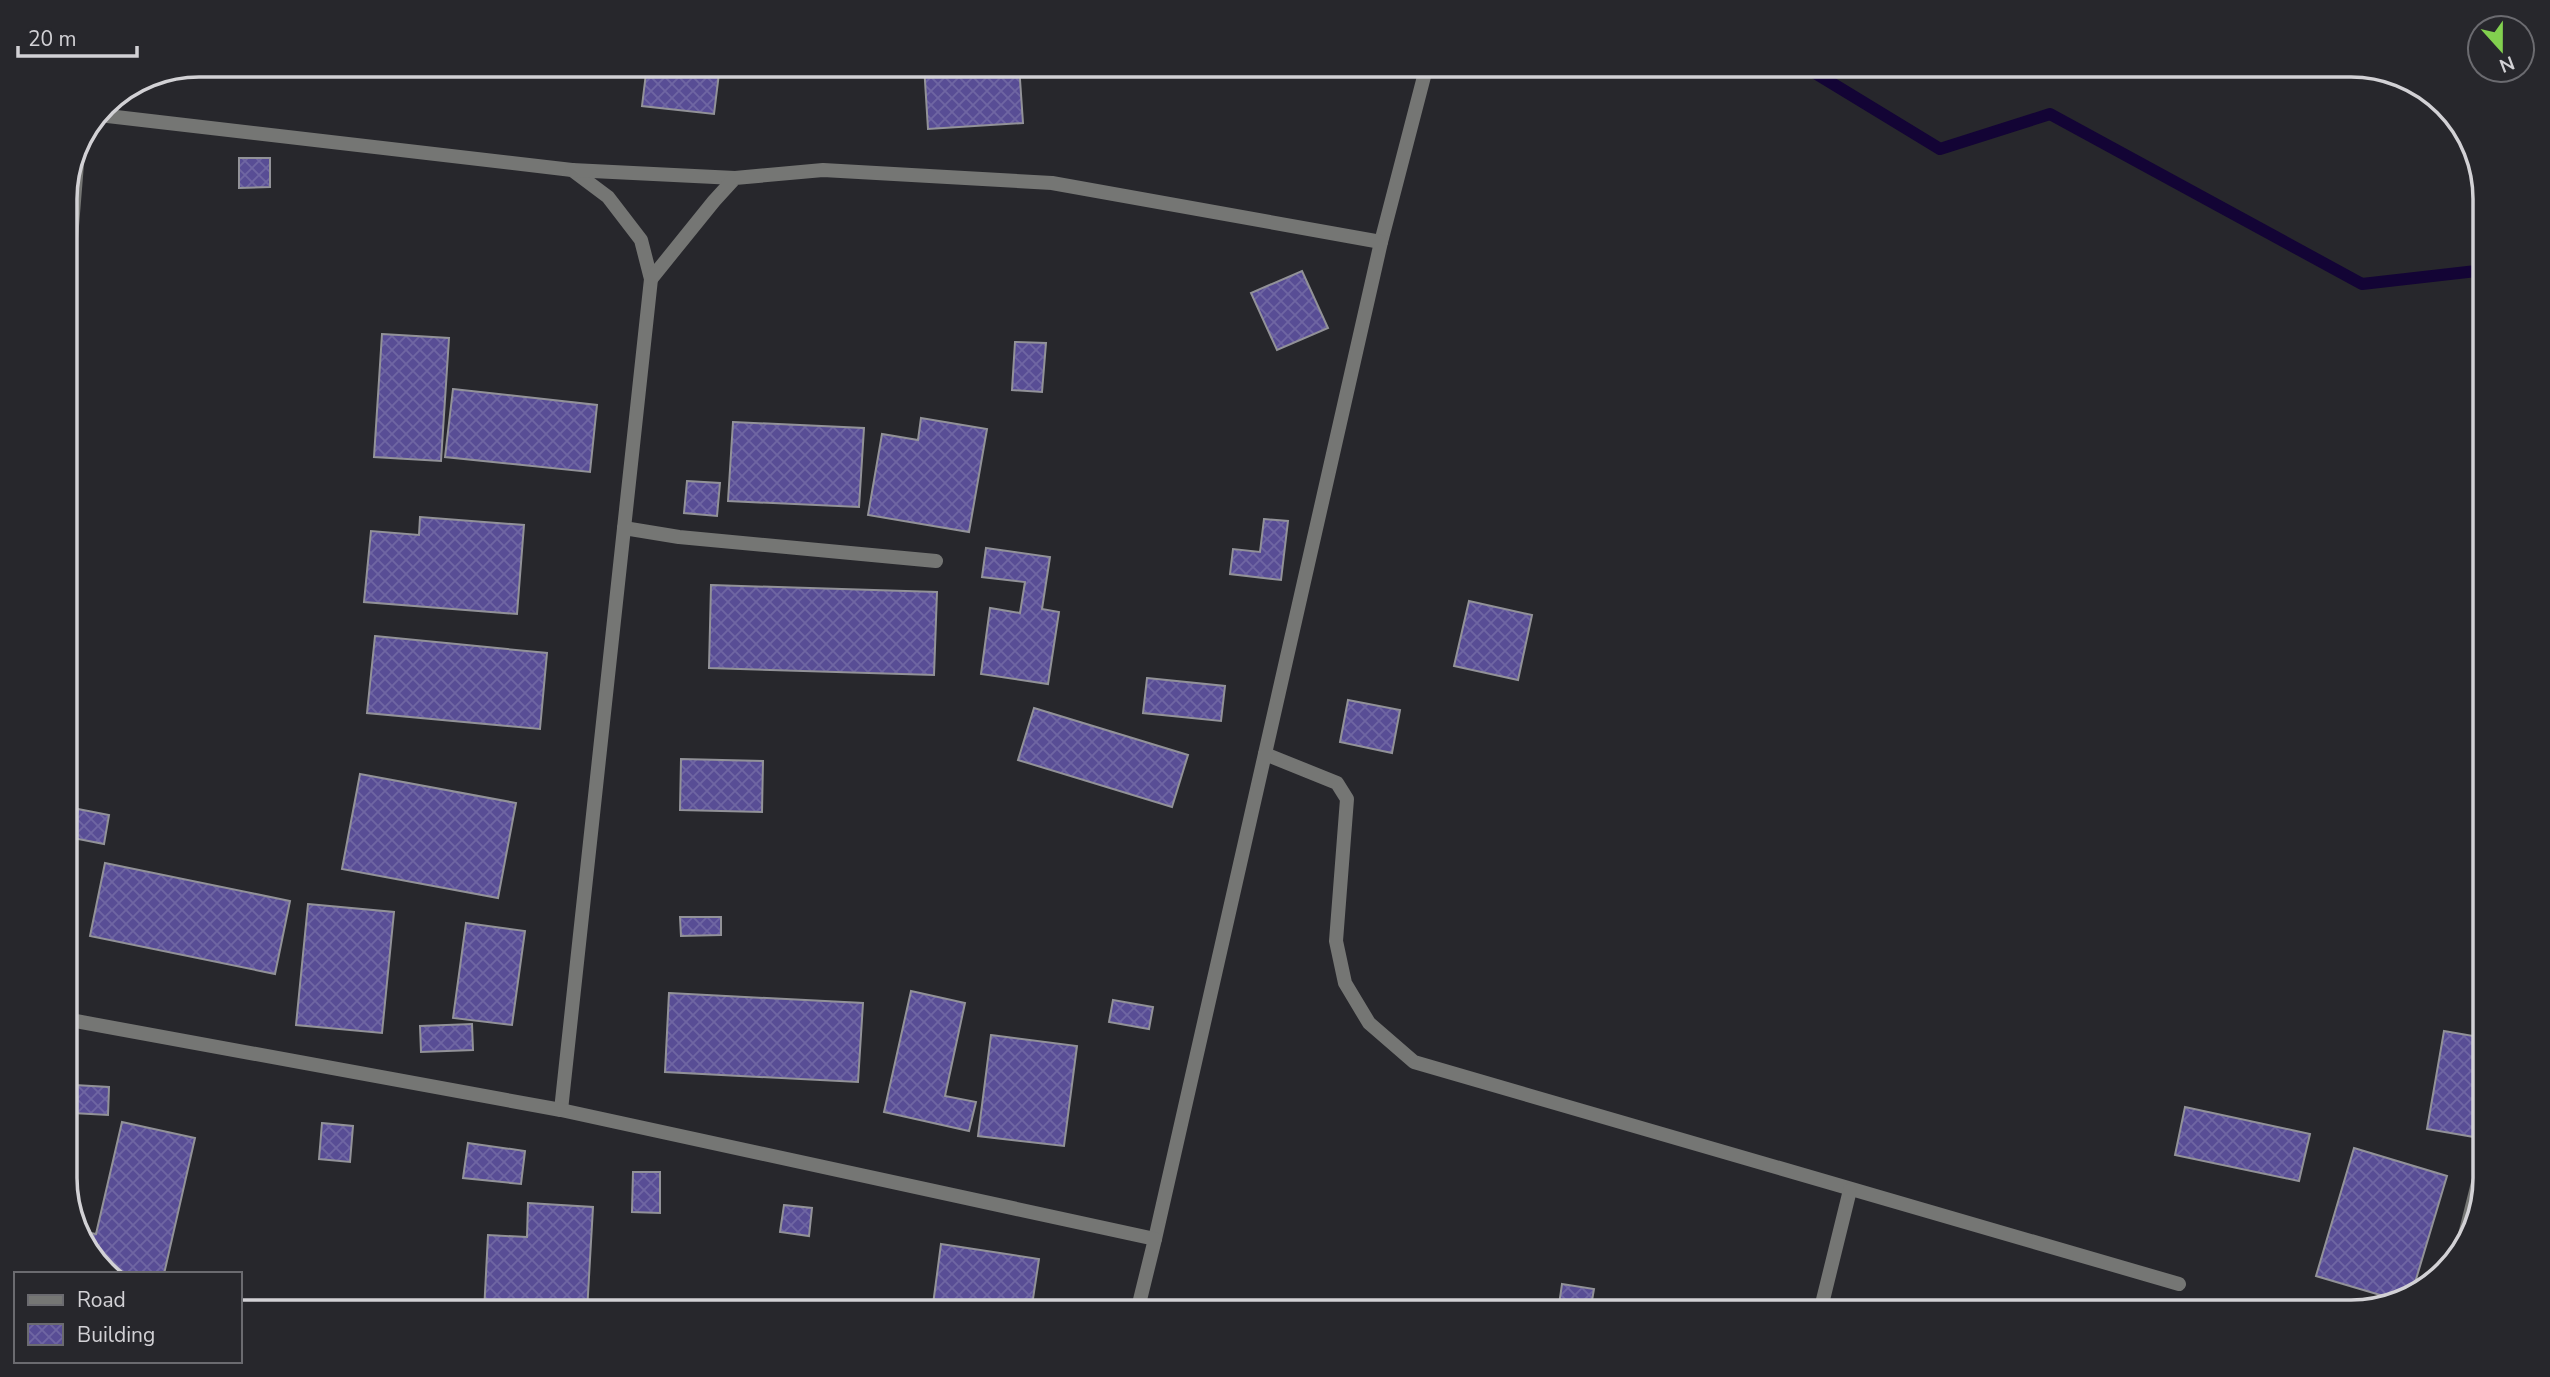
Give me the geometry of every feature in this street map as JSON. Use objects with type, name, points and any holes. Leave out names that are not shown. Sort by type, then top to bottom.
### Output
[{"type":"street","points":[[1139,1300],[1381,242],[1424,77]]},
{"type":"street","points":[[110,117],[572,170],[735,178],[823,170],[1052,183],[1381,242]]},
{"type":"street","points":[[561,1110],[652,279],[640,240],[608,197],[572,170]]},
{"type":"street","points":[[652,279],[735,178]]},
{"type":"street","points":[[624,528],[678,537],[936,561]]},
{"type":"street","points":[[1265,754],[1337,783],[1347,799],[1336,942],[1345,983],[1369,1023],[1414,1062],[2179,1284]]},
{"type":"street","points":[[77,1021],[561,1110],[1155,1238]]},
{"type":"street","points":[[1823,1300],[1850,1190]]},
{"type":"building","points":[[646,77],[719,77],[714,114],[642,106]]},
{"type":"building","points":[[925,77],[1020,77],[1023,123],[928,129]]},
{"type":"building","points":[[239,158],[270,158],[270,187],[239,188]]},
{"type":"building","points":[[1302,271],[1328,328],[1277,350],[1251,293]]},
{"type":"building","points":[[382,334],[449,338],[441,461],[374,457]]},
{"type":"building","points":[[1015,342],[1046,343],[1042,392],[1012,390]]},
{"type":"building","points":[[453,389],[597,405],[590,472],[445,457]]},
{"type":"building","points":[[921,418],[987,429],[969,532],[868,515],[882,434],[918,440]]},
{"type":"building","points":[[733,422],[864,428],[859,507],[728,501]]},
{"type":"building","points":[[687,481],[720,483],[717,516],[684,513]]},
{"type":"building","points":[[420,517],[524,525],[517,614],[364,602],[371,531],[419,535]]},
{"type":"building","points":[[1264,519],[1288,521],[1281,580],[1230,574],[1233,549],[1260,552]]},
{"type":"building","points":[[986,548],[1050,557],[1042,609],[1059,612],[1048,684],[981,674],[990,608],[1020,613],[1025,582],[982,577]]},
{"type":"building","points":[[711,585],[937,592],[934,675],[709,668]]},
{"type":"building","points":[[1469,601],[1532,615],[1518,680],[1454,666]]},
{"type":"building","points":[[375,636],[547,653],[540,729],[367,713]]},
{"type":"building","points":[[1147,678],[1225,686],[1221,721],[1143,713]]},
{"type":"building","points":[[1348,700],[1400,710],[1392,753],[1340,742]]},
{"type":"building","points":[[1034,708],[1188,755],[1172,807],[1018,760]]},
{"type":"building","points":[[681,759],[763,761],[762,812],[680,810]]},
{"type":"building","points":[[360,774],[516,803],[498,898],[342,869]]},
{"type":"building","points":[[78,809],[109,815],[104,844],[77,839]]},
{"type":"building","points":[[105,863],[290,901],[275,974],[90,936]]},
{"type":"building","points":[[308,904],[394,912],[382,1033],[296,1025]]},
{"type":"building","points":[[680,917],[721,917],[721,935],[681,936]]},
{"type":"building","points":[[466,923],[525,931],[512,1025],[453,1018]]},
{"type":"building","points":[[911,991],[965,1003],[945,1096],[976,1102],[969,1131],[884,1112]]},
{"type":"building","points":[[669,993],[863,1003],[858,1082],[665,1072]]},
{"type":"building","points":[[1113,1000],[1153,1007],[1149,1029],[1109,1022]]},
{"type":"building","points":[[472,1024],[473,1050],[421,1052],[420,1026]]},
{"type":"building","points":[[2444,1031],[2473,1036],[2473,1137],[2427,1129]]},
{"type":"building","points":[[991,1035],[1077,1046],[1064,1146],[978,1136]]},
{"type":"building","points":[[77,1085],[109,1087],[108,1115],[77,1113]]},
{"type":"building","points":[[2185,1107],[2310,1134],[2299,1181],[2175,1155]]},
{"type":"building","points":[[122,1122],[195,1138],[164,1272],[122,1272],[107,1258],[91,1233],[96,1234]]},
{"type":"building","points":[[322,1123],[353,1126],[350,1162],[319,1159]]},
{"type":"building","points":[[468,1143],[525,1151],[521,1184],[463,1178]]},
{"type":"building","points":[[2354,1148],[2447,1176],[2415,1282],[2383,1296],[2316,1276]]},
{"type":"building","points":[[633,1172],[660,1172],[660,1213],[632,1212]]},
{"type":"building","points":[[528,1203],[593,1207],[588,1300],[485,1300],[488,1235],[527,1237]]},
{"type":"building","points":[[784,1205],[812,1208],[809,1236],[780,1232]]},
{"type":"building","points":[[941,1244],[1039,1259],[1033,1300],[934,1300]]},
{"type":"building","points":[[1562,1284],[1594,1289],[1592,1300],[1560,1300]]},
{"type":"waterway","points":[[1822,77],[1940,149],[2050,114],[2362,284],[2473,271]]}]
